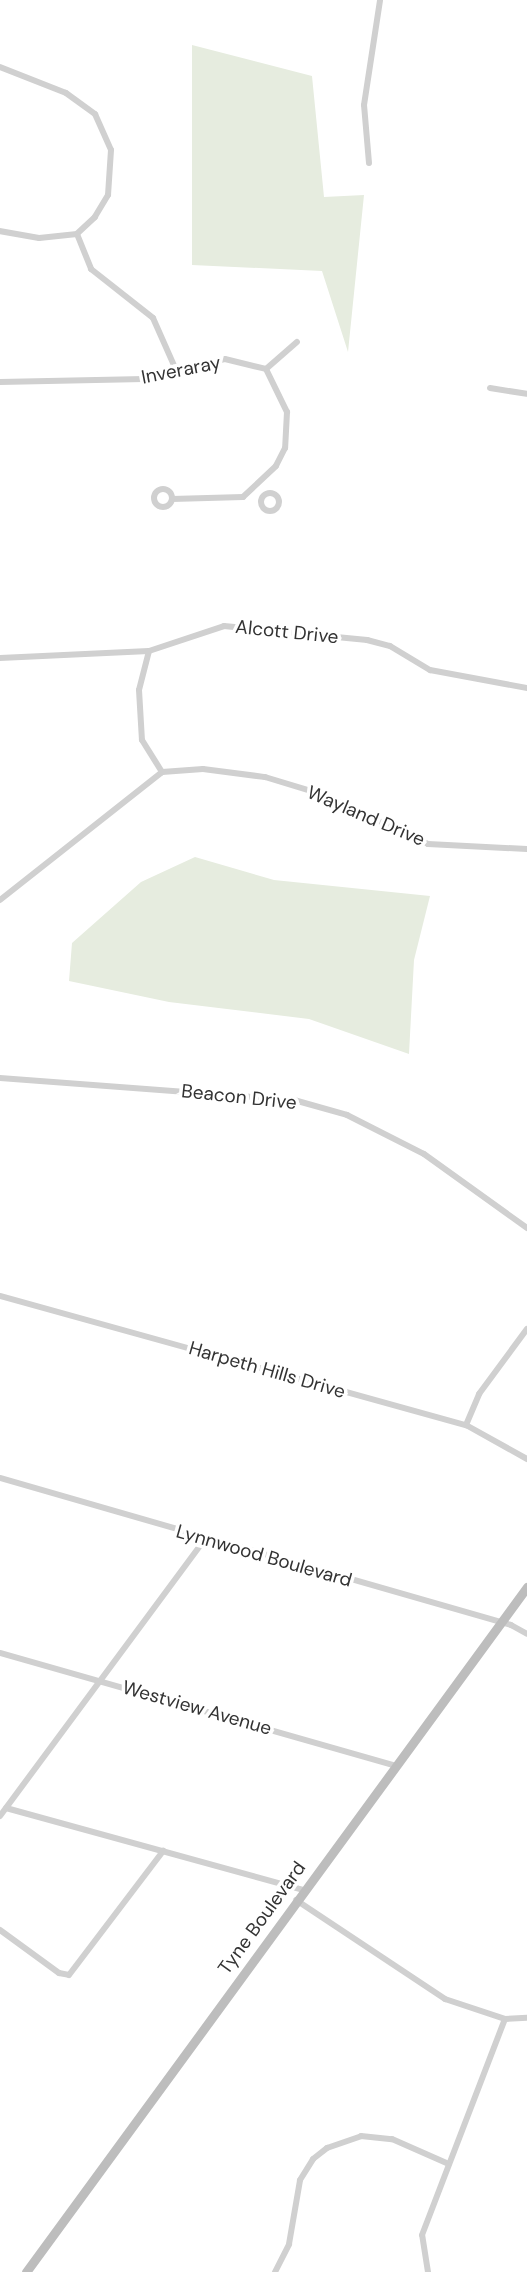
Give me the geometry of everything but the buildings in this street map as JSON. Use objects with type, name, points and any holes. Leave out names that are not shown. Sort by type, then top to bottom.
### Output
[{"type":"street","points":[[369,163],[364,105],[380,0]]},
{"type":"street","points":[[0,67],[66,93],[95,114],[111,150],[108,195],[95,217],[76,234],[39,237],[0,231]]},
{"type":"street","points":[[76,234],[91,269],[153,318],[176,370]]},
{"type":"street","points":[[172,499],[226,501],[243,497],[276,466],[285,448],[287,412],[266,369],[297,342]]},
{"type":"street","name":"Inveraray","points":[[0,382],[144,379],[225,359],[266,369]]},
{"type":"street","points":[[490,388],[527,394]]},
{"type":"street","points":[[257,486],[265,495]]},
{"type":"street","name":"Alcott Drive","points":[[0,658],[149,651],[218,627],[255,628],[367,640],[390,646],[430,670],[527,688]]},
{"type":"street","points":[[0,900],[162,772],[142,740],[139,690],[149,651]]},
{"type":"street","name":"Wayland Drive","points":[[162,772],[203,769],[265,776],[321,794],[428,844],[527,849]]},
{"type":"street","name":"Beacon Drive","points":[[0,1078],[288,1098],[348,1116],[424,1154],[527,1228]]},
{"type":"street","name":"Harpeth Hills Drive","points":[[0,1296],[466,1425],[527,1459]]},
{"type":"street","points":[[466,1425],[479,1394],[527,1329]]},
{"type":"street","name":"Lynnwood Boulevard","points":[[0,1478],[499,1623],[527,1634]]},
{"type":"street","points":[[0,1816],[205,1539]]},
{"type":"street","name":"Tyne Boulevard","points":[[26,2272],[393,1765],[527,1587]]},
{"type":"street","name":"Westview Avenue","points":[[0,1653],[393,1765]]},
{"type":"street","points":[[6,1808],[304,1890]]},
{"type":"street","points":[[0,1930],[59,1973],[69,1975],[163,1851]]},
{"type":"street","points":[[296,1900],[445,1999],[505,2019],[527,2018]]},
{"type":"street","points":[[428,2272],[422,2235],[505,2019]]},
{"type":"street","points":[[275,2272],[289,2244],[300,2180],[313,2159],[327,2148],[361,2136],[393,2139],[449,2164]]},
{"type":"shaded area","points":[[192,45],[312,76],[324,197],[364,195],[348,352],[322,271],[192,265]]},
{"type":"shaded area","points":[[195,857],[274,880],[430,896],[414,960],[409,1054],[309,1019],[169,1002],[69,981],[72,943],[141,882]]}]
